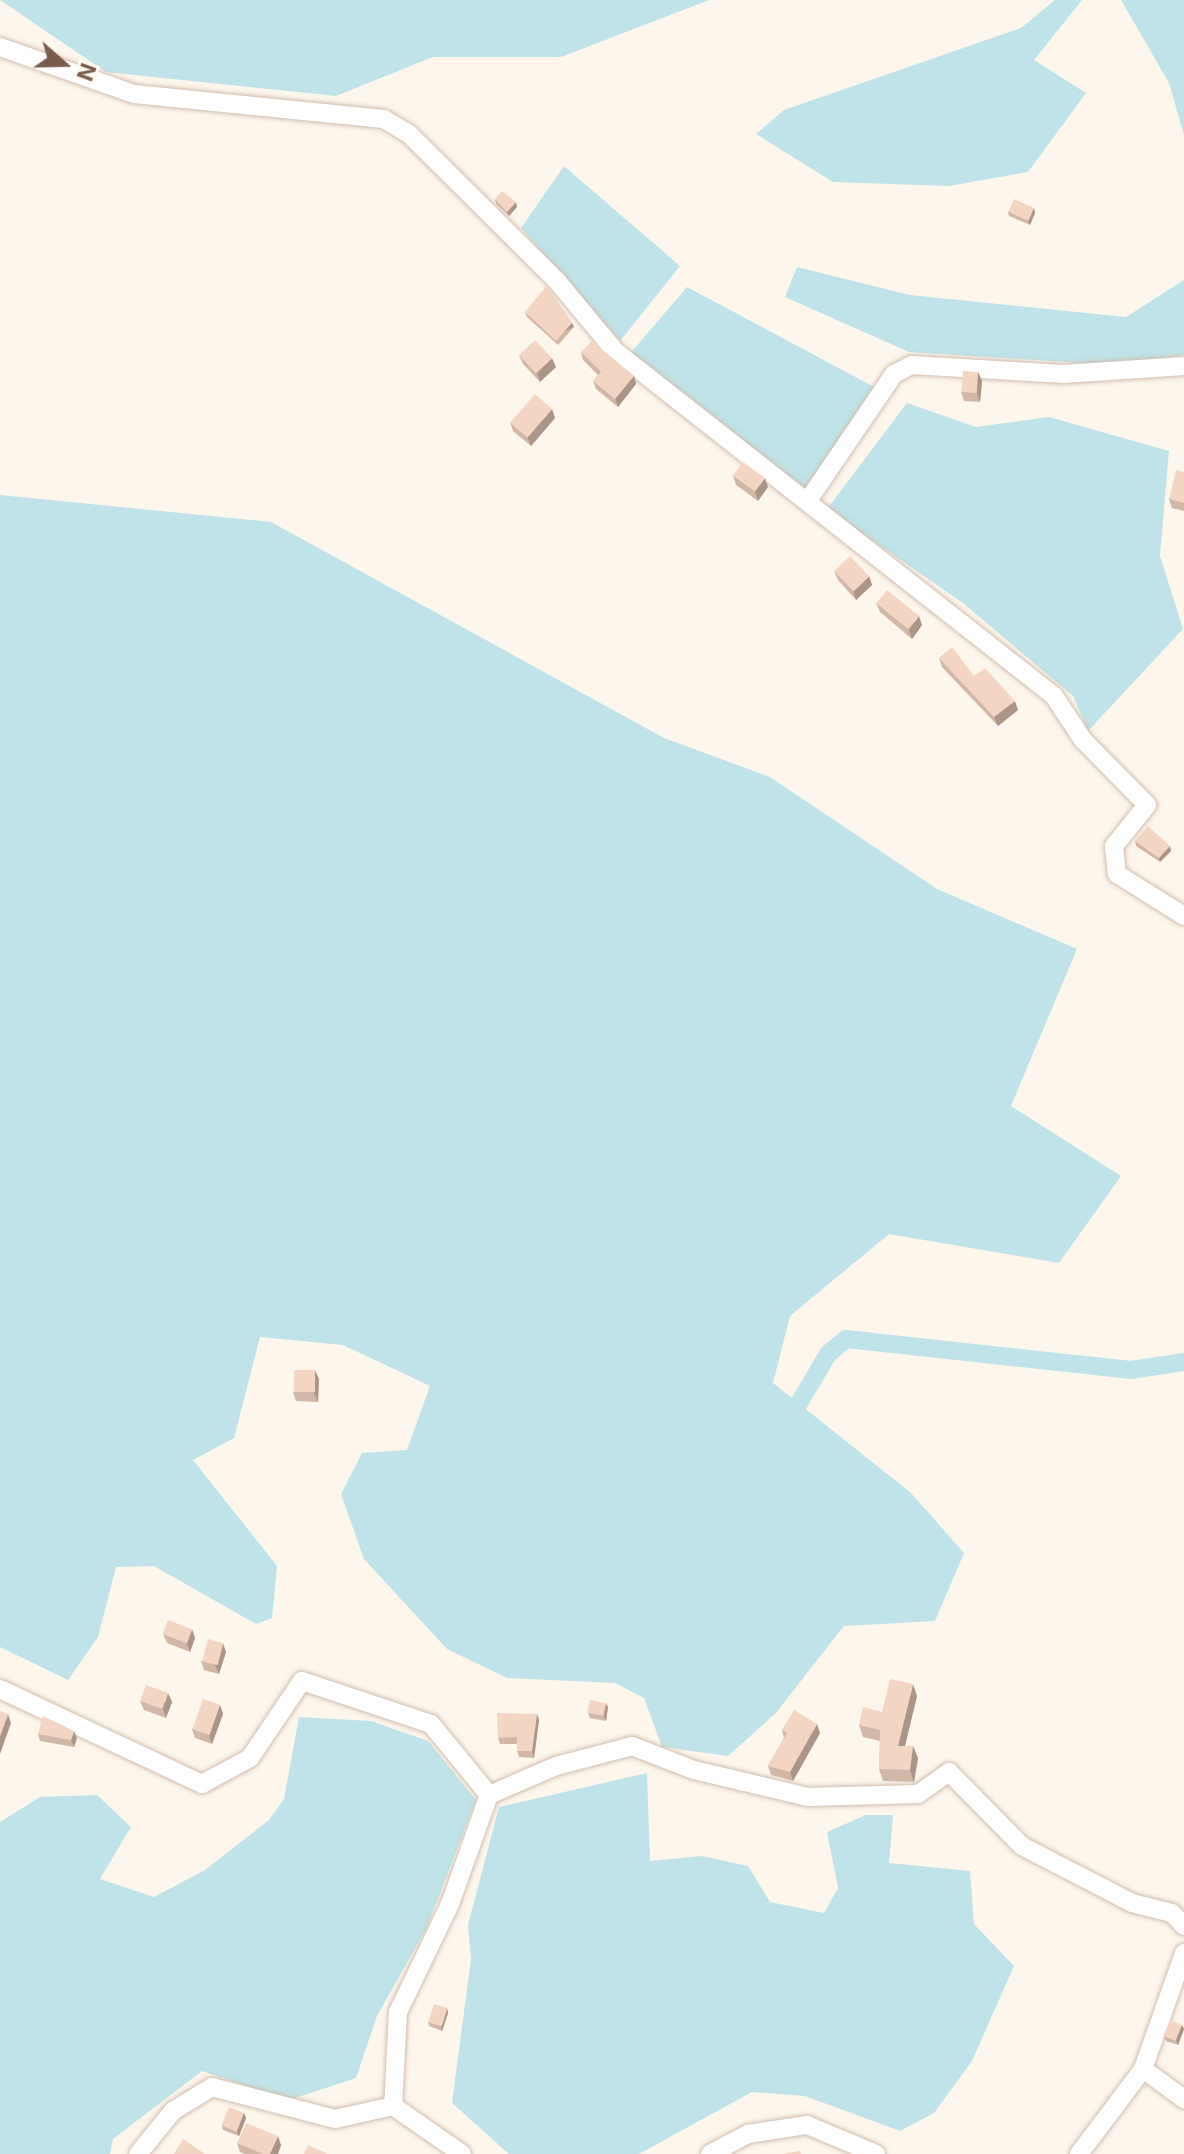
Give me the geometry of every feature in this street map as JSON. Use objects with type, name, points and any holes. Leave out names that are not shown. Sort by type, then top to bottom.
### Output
[{"type":"street","points":[[0,47],[134,94],[223,108],[384,119],[431,150],[615,351],[809,499],[1054,696],[1083,740],[1147,805],[1114,846],[1117,874],[1184,916]]},
{"type":"street","points":[[809,499],[894,374],[912,365],[1064,374],[1184,366]]},
{"type":"street","points":[[0,1689],[202,1784],[250,1758],[302,1681],[431,1724],[489,1795]]},
{"type":"street","points":[[393,2106],[398,2012],[450,1904],[489,1795],[556,1766],[632,1746],[694,1770],[808,1797],[918,1794],[949,1772],[1022,1846],[1132,1903],[1172,1913],[1184,1926]]},
{"type":"street","points":[[1079,2154],[1143,2069],[1184,1953]]},
{"type":"street","points":[[1143,2069],[1184,2099]]},
{"type":"street","points":[[138,2154],[173,2111],[212,2087],[335,2119],[393,2106],[462,2154]]},
{"type":"street","points":[[710,2154],[748,2134],[807,2125],[876,2154]]},
{"type":"water","points":[[0,0],[709,0],[561,57],[433,57],[336,96],[106,72]]},
{"type":"water","points":[[1055,0],[1082,0],[1034,60],[1086,93],[1028,172],[949,186],[833,182],[756,134],[784,110],[1021,28]]},
{"type":"water","points":[[1121,0],[1184,0],[1184,135],[1169,83]]},
{"type":"water","points":[[564,166],[680,266],[620,341],[521,228]]},
{"type":"water","points":[[797,267],[910,295],[1126,317],[1184,280],[1184,355],[1112,365],[909,352],[785,297]]},
{"type":"water","points":[[687,287],[878,389],[808,492],[628,356]]},
{"type":"water","points":[[907,403],[976,427],[1049,417],[1169,451],[1160,556],[1183,629],[1088,731],[1073,696],[963,603],[827,509]]},
{"type":"water","points":[[0,495],[271,522],[664,738],[770,777],[937,889],[1077,949],[1011,1106],[1121,1176],[1059,1263],[889,1234],[790,1316],[773,1383],[911,1493],[964,1553],[935,1621],[844,1626],[775,1714],[728,1756],[662,1747],[644,1698],[615,1683],[507,1678],[447,1649],[364,1559],[341,1494],[362,1453],[407,1450],[430,1386],[343,1345],[260,1337],[234,1438],[193,1460],[277,1566],[272,1618],[256,1624],[154,1566],[116,1567],[98,1637],[68,1680],[0,1647]]},
{"type":"water","points":[[299,1717],[371,1721],[428,1741],[476,1800],[427,1927],[377,2016],[356,2078],[289,2100],[202,2071],[113,2139],[110,2154],[0,2154],[0,1822],[40,1797],[97,1795],[131,1827],[100,1879],[154,1897],[205,1870],[269,1820],[284,1799]]},
{"type":"water","points":[[647,1773],[650,1861],[702,1856],[748,1866],[770,1902],[824,1913],[838,1888],[827,1832],[866,1815],[893,1815],[889,1863],[970,1871],[974,1924],[1014,1966],[972,2061],[934,2113],[900,2131],[805,2096],[752,2092],[639,2154],[509,2154],[452,2103],[471,1959],[468,1925],[499,1807]]},
{"type":"building","points":[[502,191],[516,202],[507,212],[495,199]]},
{"type":"building","points":[[1014,199],[1034,208],[1028,221],[1008,212]]},
{"type":"building","points":[[547,285],[572,323],[556,341],[525,312]]},
{"type":"building","points":[[535,340],[552,358],[536,373],[519,355]]},
{"type":"building","points":[[592,341],[634,376],[615,399],[593,381],[601,372],[581,352]]},
{"type":"building","points":[[963,371],[978,372],[976,393],[962,392]]},
{"type":"building","points":[[535,394],[552,409],[527,438],[510,423]]},
{"type":"building","points":[[743,462],[765,478],[755,492],[733,476]]},
{"type":"building","points":[[1176,470],[1184,472],[1184,503],[1169,499]]},
{"type":"building","points":[[850,556],[869,576],[854,591],[834,571]]},
{"type":"building","points":[[887,590],[919,616],[908,629],[876,603]]},
{"type":"building","points":[[952,647],[974,676],[985,668],[1015,701],[994,717],[939,658]]},
{"type":"building","points":[[1148,826],[1170,846],[1159,858],[1135,841]]},
{"type":"building","points":[[294,1370],[315,1370],[315,1392],[294,1392]]},
{"type":"building","points":[[168,1620],[192,1629],[187,1643],[163,1634]]},
{"type":"building","points":[[208,1639],[223,1643],[218,1665],[202,1661]]},
{"type":"building","points":[[890,1679],[913,1684],[898,1746],[913,1746],[910,1770],[879,1769],[880,1730],[859,1725],[863,1707],[882,1712]]},
{"type":"building","points":[[146,1685],[168,1693],[162,1709],[140,1701]]},
{"type":"building","points":[[203,1699],[220,1705],[210,1735],[193,1729]]},
{"type":"building","points":[[590,1700],[606,1703],[603,1716],[588,1713]]},
{"type":"building","points":[[794,1710],[817,1724],[790,1772],[768,1766],[787,1733],[782,1730]]},
{"type":"building","points":[[0,1711],[8,1714],[0,1736]]},
{"type":"building","points":[[497,1713],[537,1714],[532,1751],[517,1751],[517,1737],[498,1738]]},
{"type":"building","points":[[43,1716],[74,1731],[71,1740],[38,1734]]},
{"type":"building","points":[[434,2004],[447,2008],[442,2026],[428,2022]]},
{"type":"building","points":[[1170,2020],[1182,2025],[1175,2041],[1163,2036]]},
{"type":"building","points":[[229,2107],[244,2113],[236,2132],[222,2126]]},
{"type":"building","points":[[246,2123],[278,2136],[270,2154],[237,2143]]},
{"type":"building","points":[[183,2139],[205,2154],[174,2154]]},
{"type":"building","points":[[308,2145],[328,2154],[304,2154]]},
{"type":"waterway","points":[[797,1425],[795,1410],[828,1354],[846,1339],[1131,1370],[1184,1362]]}]
